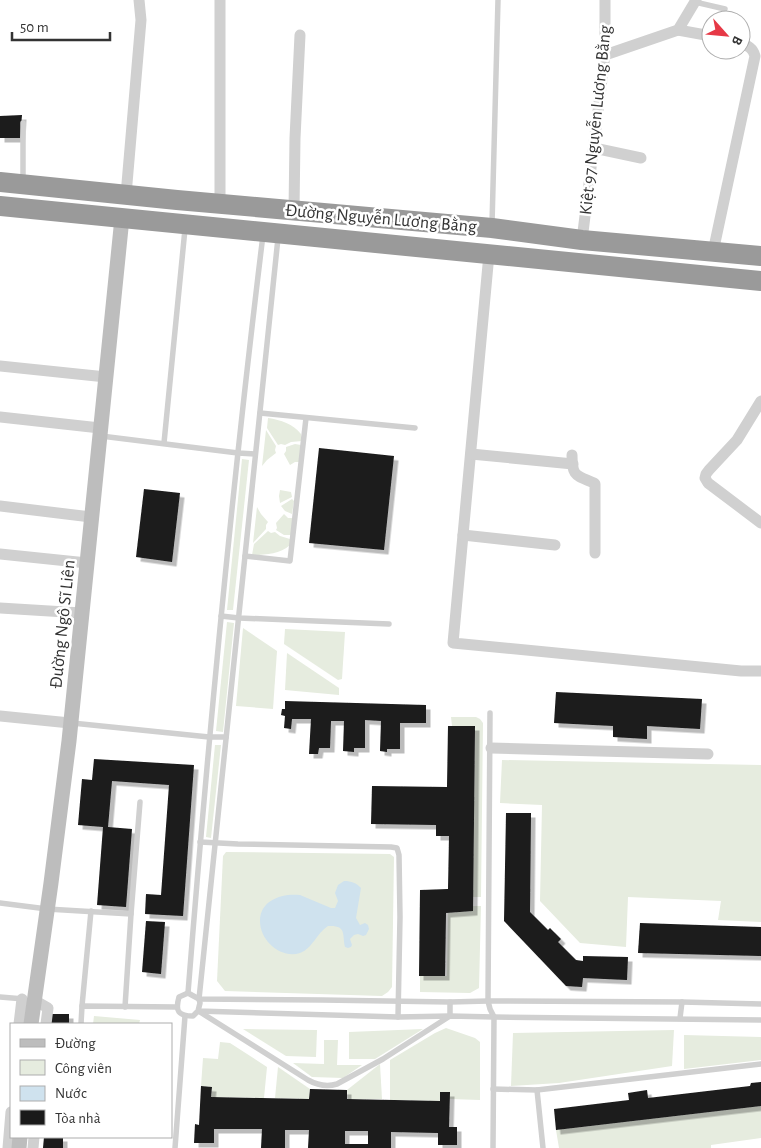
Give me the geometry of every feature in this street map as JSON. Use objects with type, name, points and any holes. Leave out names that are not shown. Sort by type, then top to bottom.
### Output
[{"type":"highway","name":"Đường Nguyễn Lương Bằng","points":[[0,182],[492,228],[582,240],[761,256]]},
{"type":"highway","name":"Đường Nguyễn Lương Bằng","points":[[0,206],[761,281]]},
{"type":"highway","points":[[270,208],[270,233]]},
{"type":"street","points":[[126,195],[141,20],[139,0]]},
{"type":"street","points":[[220,0],[220,203]]},
{"type":"street","name":"Kiệt 97 Nguyễn Lương Bằng","points":[[582,240],[605,55],[605,0]]},
{"type":"street","points":[[678,30],[695,1]]},
{"type":"street","points":[[605,55],[678,30],[701,34]]},
{"type":"street","points":[[294,210],[300,35]]},
{"type":"street","points":[[712,252],[755,56],[754,50],[751,48]]},
{"type":"street","points":[[594,148],[640,158]]},
{"type":"street","name":"Đường Ngô Sĩ Liên","points":[[29,1009],[51,883],[70,723],[122,218]]},
{"type":"street","points":[[489,254],[453,642],[741,671],[761,671]]},
{"type":"street","points":[[0,366],[106,377]]},
{"type":"street","points":[[761,401],[737,440],[707,471],[705,478],[708,483],[761,524]]},
{"type":"street","points":[[0,418],[100,432]]},
{"type":"street","points":[[471,454],[572,460],[578,477],[595,484],[594,553]]},
{"type":"street","points":[[0,506],[91,517]]},
{"type":"street","points":[[463,535],[555,545]]},
{"type":"street","points":[[0,554],[87,563]]},
{"type":"street","points":[[0,608],[82,613]]},
{"type":"street","points":[[0,716],[70,723]]},
{"type":"street","points":[[490,748],[708,754]]},
{"type":"street","points":[[20,1023],[29,1009],[48,1008],[46,1023]]},
{"type":"street","points":[[8,1148],[10,1124]]},
{"type":"lane","points":[[492,228],[498,0]]},
{"type":"lane","points":[[695,1],[725,9]]},
{"type":"lane","points":[[22,123],[23,184]]},
{"type":"lane","points":[[164,443],[186,224]]},
{"type":"lane","points":[[176,1008],[178,1012],[185,1016],[193,1016],[198,1011],[200,1003],[260,413],[270,233]]},
{"type":"lane","points":[[188,993],[209,737],[238,453],[270,233]]},
{"type":"lane","points":[[260,413],[414,428]]},
{"type":"lane","points":[[245,556],[290,561],[306,418]]},
{"type":"lane","points":[[100,432],[164,443],[255,454]]},
{"type":"lane","points":[[221,616],[389,624]]},
{"type":"lane","points":[[490,713],[488,1001],[494,1017],[493,1148]]},
{"type":"lane","points":[[70,723],[209,737],[226,737]]},
{"type":"lane","points":[[125,1007],[140,802]]},
{"type":"lane","points":[[200,842],[215,844],[397,848],[399,855],[400,899],[398,1017]]},
{"type":"lane","points":[[0,903],[47,909],[131,914]]},
{"type":"lane","points":[[81,1023],[91,911]]},
{"type":"lane","points":[[188,993],[199,999],[761,1004]]},
{"type":"lane","points":[[176,1008],[179,998],[188,993]]},
{"type":"lane","points":[[0,997],[29,1009]]},
{"type":"lane","points":[[450,1002],[450,1016]]},
{"type":"lane","points":[[680,1018],[682,1002]]},
{"type":"lane","points":[[82,1006],[176,1008]]},
{"type":"lane","points":[[198,1011],[308,1080],[329,1085],[337,1084],[383,1059],[450,1016]]},
{"type":"lane","points":[[198,1011],[398,1017],[761,1020]]},
{"type":"lane","points":[[176,1148],[185,1016]]},
{"type":"lane","points":[[493,1089],[537,1090],[761,1064]]},
{"type":"lane","points":[[537,1090],[543,1148]]},
{"type":"green space","points":[[268,418],[290,425],[301,434],[302,441],[278,445],[267,428]]},
{"type":"green space","points":[[266,430],[276,446],[276,453],[262,466]]},
{"type":"green space","points":[[295,444],[301,445],[300,462],[290,465],[284,454],[286,447]]},
{"type":"green space","points":[[242,459],[249,460],[233,610],[227,610]]},
{"type":"green space","points":[[280,490],[291,492],[292,497],[280,503]]},
{"type":"green space","points":[[292,499],[294,501],[292,514],[285,511],[281,506]]},
{"type":"green space","points":[[257,507],[268,522],[266,529],[253,543]]},
{"type":"green space","points":[[284,514],[288,518],[293,518],[291,535],[284,535],[276,530],[276,523]]},
{"type":"green space","points":[[268,531],[290,539],[290,545],[277,552],[252,555],[254,544]]},
{"type":"green space","points":[[227,622],[234,623],[223,732],[216,731]]},
{"type":"green space","points":[[243,628],[277,651],[273,709],[236,706]]},
{"type":"green space","points":[[285,629],[345,632],[342,679],[338,680],[284,644]]},
{"type":"green space","points":[[287,653],[339,688],[339,695],[285,690]]},
{"type":"green space","points":[[451,717],[476,717],[483,723],[481,897],[473,897],[475,726],[452,726]]},
{"type":"green space","points":[[215,745],[221,745],[211,838],[206,837]]},
{"type":"green space","points":[[502,760],[761,765],[761,922],[718,920],[721,901],[628,897],[626,947],[580,943],[540,901],[542,805],[500,803]]},
{"type":"green space","points":[[226,852],[390,854],[394,857],[392,987],[388,992],[382,996],[225,991],[217,981],[223,856]]},
{"type":"green space","points":[[473,906],[481,906],[479,988],[470,993],[420,992],[420,976],[447,976],[448,913],[472,911]]},
{"type":"green space","points":[[94,1016],[140,1020],[139,1023],[93,1023]]},
{"type":"green space","points":[[446,1028],[475,1038],[480,1042],[480,1100],[450,1099],[440,1093],[440,1101],[390,1100],[390,1060]]},
{"type":"green space","points":[[243,1029],[317,1030],[316,1057],[286,1056]]},
{"type":"green space","points":[[423,1029],[375,1059],[349,1059],[349,1032]]},
{"type":"green space","points":[[674,1030],[672,1066],[559,1083],[511,1086],[513,1033]]},
{"type":"green space","points":[[684,1035],[761,1037],[761,1060],[684,1069]]},
{"type":"green space","points":[[324,1040],[338,1040],[337,1065],[362,1065],[343,1078],[312,1077],[293,1063],[324,1064]]},
{"type":"green space","points":[[220,1042],[230,1043],[267,1067],[264,1098],[211,1097],[212,1087],[201,1086],[203,1058],[218,1059]]},
{"type":"green space","points":[[380,1064],[382,1099],[348,1099],[347,1090]]},
{"type":"green space","points":[[278,1067],[310,1089],[309,1099],[275,1098]]},
{"type":"green space","points":[[761,1106],[761,1138],[711,1145],[711,1148],[559,1148],[556,1130]]},
{"type":"water","points":[[344,881],[354,883],[361,888],[356,918],[360,925],[365,923],[368,925],[369,929],[366,935],[354,935],[350,939],[352,945],[348,948],[345,947],[343,931],[338,927],[328,926],[308,948],[300,953],[286,953],[273,947],[264,935],[260,921],[261,914],[268,903],[273,899],[286,895],[300,895],[335,908],[338,901],[335,893],[338,885]]},
{"type":"building","points":[[22,115],[20,138],[0,138],[0,116]]},
{"type":"building","points":[[319,448],[394,456],[384,550],[309,543]]},
{"type":"building","points":[[144,489],[180,493],[172,562],[136,557]]},
{"type":"building","points":[[556,692],[702,699],[700,729],[647,726],[647,739],[613,737],[613,726],[554,723]]},
{"type":"building","points":[[285,701],[426,705],[426,723],[400,723],[400,749],[387,749],[387,752],[380,751],[381,721],[365,720],[365,748],[354,748],[354,752],[343,751],[344,721],[331,721],[330,748],[319,748],[318,754],[309,754],[311,719],[292,719],[291,729],[284,728],[285,716],[281,715],[282,709],[285,709]]},
{"type":"building","points":[[448,726],[475,726],[473,911],[446,913],[445,976],[419,976],[420,890],[448,889],[449,836],[436,836],[436,825],[371,824],[372,786],[447,787]]},
{"type":"building","points":[[94,759],[194,765],[183,916],[145,914],[146,894],[161,895],[169,785],[112,781],[108,827],[132,829],[126,907],[97,905],[103,827],[78,825],[82,779],[92,780]]},
{"type":"building","points":[[506,813],[531,813],[530,912],[548,930],[550,928],[561,939],[558,942],[576,960],[583,961],[583,956],[628,957],[627,980],[583,978],[582,987],[566,986],[504,921]]},
{"type":"building","points":[[146,921],[165,922],[161,974],[142,972]]},
{"type":"building","points":[[640,923],[761,927],[761,956],[638,953]]},
{"type":"building","points":[[51,1014],[69,1014],[69,1023],[50,1023]]},
{"type":"building","points":[[761,1082],[761,1106],[556,1130],[554,1109],[629,1100],[628,1093],[647,1090],[648,1098],[750,1086],[751,1083]]},
{"type":"building","points":[[201,1086],[212,1087],[211,1097],[309,1099],[310,1089],[347,1090],[347,1099],[440,1101],[440,1092],[450,1092],[449,1127],[457,1127],[457,1145],[438,1145],[438,1133],[391,1132],[391,1148],[308,1148],[309,1130],[285,1130],[285,1148],[261,1148],[262,1129],[214,1129],[214,1143],[194,1143],[195,1124],[199,1125]],"holes":[[[345,1131],[368,1131],[368,1144],[345,1144]]]},
{"type":"building","points":[[44,1138],[63,1138],[63,1148],[43,1148]]}]
